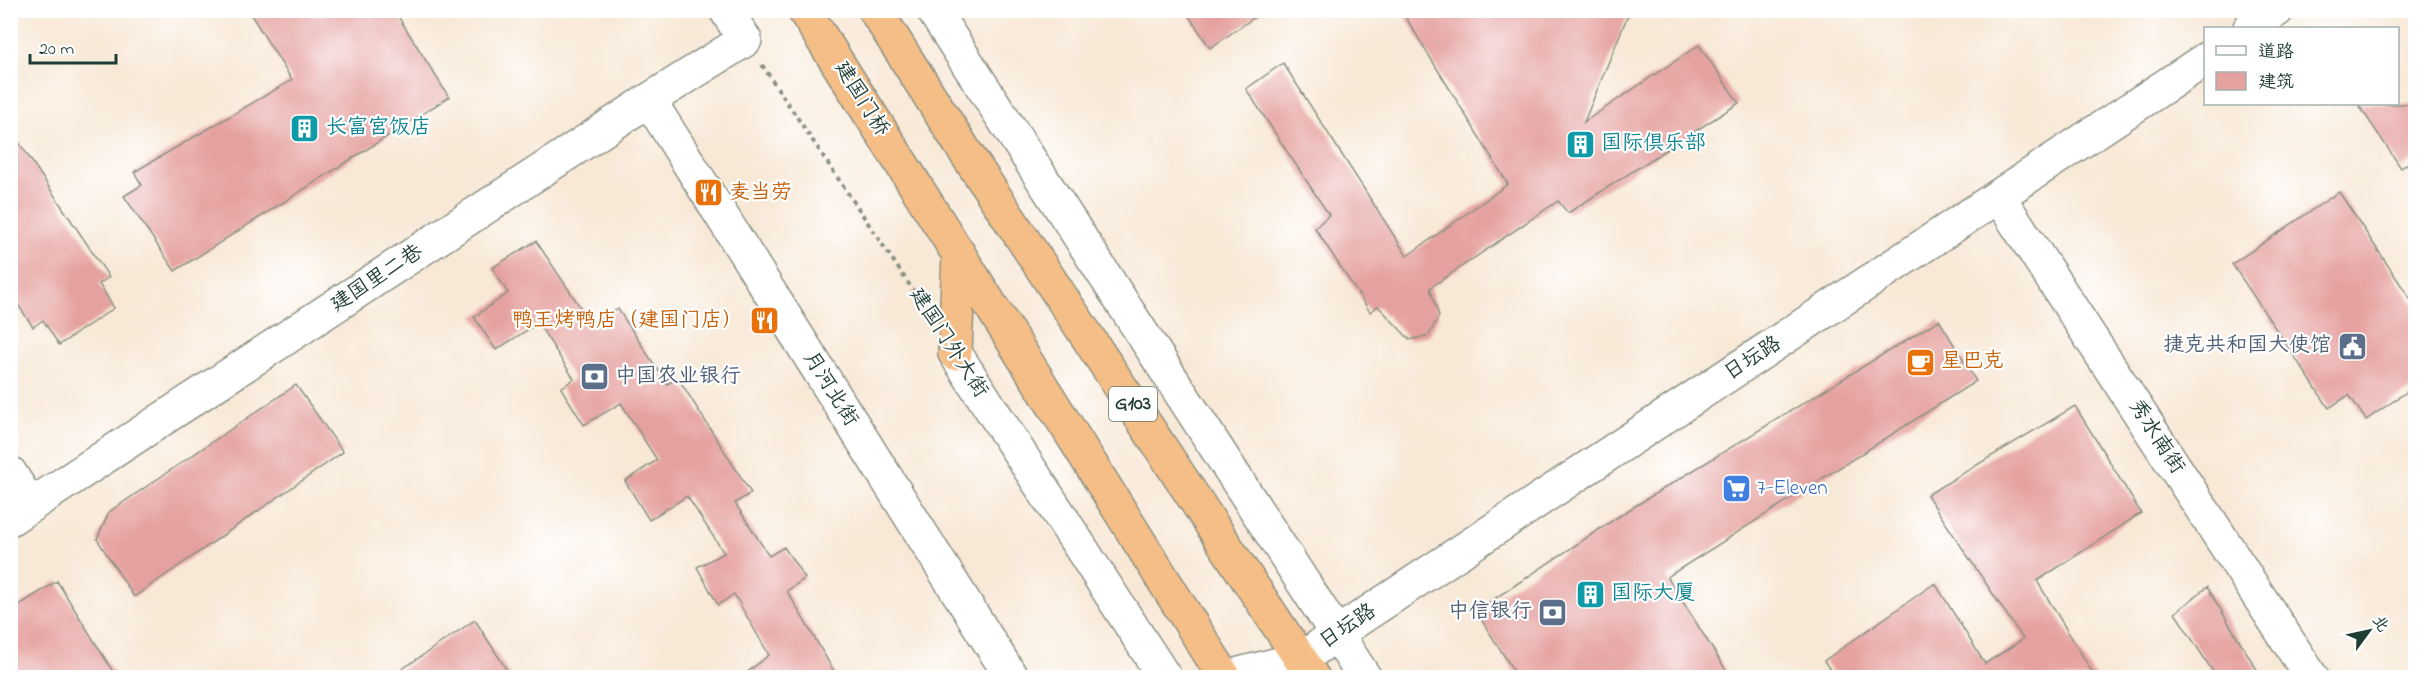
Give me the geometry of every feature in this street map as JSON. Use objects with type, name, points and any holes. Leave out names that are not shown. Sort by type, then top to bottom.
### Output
[{"type":"highway","name":"建国门桥","points":[[804,10],[959,254]]},
{"type":"highway","name":"G103","points":[[875,10],[1296,671]]},
{"type":"highway","points":[[955,353],[959,254]]},
{"type":"highway","points":[[959,254],[1225,677]]},
{"type":"street","points":[[726,10],[745,40]]},
{"type":"street","points":[[933,10],[1365,678]]},
{"type":"street","points":[[2252,27],[2277,10]]},
{"type":"street","name":"建国里二巷","points":[[21,513],[649,100],[745,40]]},
{"type":"street","name":"日坛路","points":[[1296,671],[1336,634],[1999,197],[2204,59]]},
{"type":"street","name":"月河北街","points":[[649,100],[1012,678]]},
{"type":"street","name":"秀水南街","points":[[1999,197],[2312,678]]},
{"type":"street","name":"建国门外大街","points":[[955,353],[1165,678]]},
{"type":"street","points":[[10,473],[21,513]]},
{"type":"street","points":[[1225,677],[1296,671]]},
{"type":"path","name":"建国门外大街","points":[[745,40],[929,314]]},
{"type":"building","name":"长富宫饭店","points":[[248,10],[394,10],[449,97],[175,271],[124,196],[142,185],[134,172],[292,80]]},
{"type":"building","points":[[1185,10],[1265,10],[1210,48]]},
{"type":"building","name":"国际俱乐部","points":[[1401,10],[1630,10],[1584,122],[1699,45],[1739,103],[1568,213],[1558,201],[1430,288],[1439,316],[1429,335],[1410,340],[1378,306],[1370,312],[1315,228],[1329,215],[1246,89],[1283,63],[1407,256],[1508,184]]},
{"type":"building","points":[[2415,104],[2415,158],[2401,168],[2359,105]]},
{"type":"building","points":[[10,129],[109,277],[99,284],[114,308],[59,345],[43,320],[33,327],[10,293]]},
{"type":"building","name":"捷克共和国大使馆","points":[[2339,192],[2415,306],[2415,386],[2366,420],[2349,395],[2329,408],[2232,264]]},
{"type":"building","points":[[536,241],[591,323],[618,309],[667,384],[678,378],[751,493],[735,503],[769,556],[784,547],[805,578],[787,591],[838,678],[740,678],[769,655],[734,594],[718,605],[697,567],[724,553],[687,496],[649,520],[625,481],[657,460],[621,403],[584,425],[561,388],[574,379],[538,323],[496,350],[474,317],[508,293],[492,268]]},
{"type":"building","points":[[1939,320],[1976,381],[1667,577],[1731,678],[1518,678],[1476,611],[1627,511]]},
{"type":"building","points":[[296,385],[343,452],[134,597],[97,539],[109,512]]},
{"type":"building","points":[[2075,406],[2141,513],[2037,581],[2096,678],[1836,678],[1824,661],[1935,583],[1985,664],[2023,639],[1927,495]]},
{"type":"building","points":[[57,581],[117,678],[10,678],[10,611]]},
{"type":"building","points":[[2207,587],[2262,678],[2217,678],[2175,613]]},
{"type":"building","points":[[475,620],[512,678],[389,678]]},
{"type":"place","name":"长富宫饭店","points":[[305,128]]},
{"type":"place","name":"国际俱乐部","points":[[1580,144]]},
{"type":"place","name":"麦当劳","points":[[708,193]]},
{"type":"place","name":"鸭王烤鸭店（建国门店）","points":[[764,321]]},
{"type":"place","name":"捷克共和国大使馆","points":[[2352,346]]},
{"type":"place","name":"星巴克","points":[[1920,362]]},
{"type":"place","name":"中国农业银行","points":[[594,377]]},
{"type":"place","name":"7-Eleven","points":[[1736,489]]},
{"type":"place","name":"国际大厦","points":[[1590,594]]},
{"type":"place","name":"中信银行","points":[[1553,612]]}]
